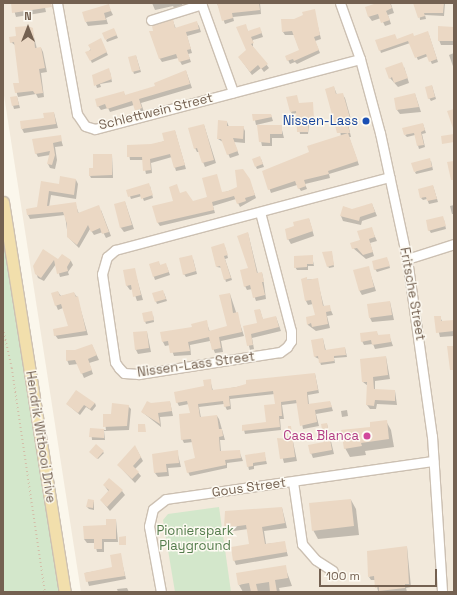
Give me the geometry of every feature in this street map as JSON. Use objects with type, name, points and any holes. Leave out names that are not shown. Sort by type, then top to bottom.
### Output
[{"type":"main road","name":"Hendrik Witbooi Drive","points":[[3,202],[65,592]]},
{"type":"main road","name":"Hendrik Witbooi Drive","points":[[3,241],[15,283]]},
{"type":"street","name":"Schlettwein Street","points":[[57,3],[77,114],[85,126],[95,129],[112,126],[233,92],[360,59]]},
{"type":"street","name":"Fritsche Street","points":[[340,3],[360,59],[389,176],[407,258],[421,347],[433,461],[442,592]]},
{"type":"street","points":[[151,20],[202,4],[233,92]]},
{"type":"street","name":"Nissen-Lass Street","points":[[260,212],[291,331],[292,341],[288,347],[280,352],[139,374],[124,373],[115,362],[102,274],[107,257],[114,250],[260,212],[389,176]]},
{"type":"street","points":[[407,258],[454,244]]},
{"type":"street","name":"Gous Street","points":[[161,592],[149,526],[153,509],[158,503],[166,499],[433,461]]},
{"type":"street","points":[[293,482],[302,544],[316,560],[333,571]]},
{"type":"path","points":[[3,328],[12,368],[45,592]]},
{"type":"shaded area","points":[[3,3],[454,3],[454,592],[81,592],[3,89]]},
{"type":"green space","points":[[3,241],[8,267],[65,592],[3,592]]},
{"type":"green space","name":"Pionierspark Playground","points":[[219,507],[231,592],[175,592],[163,520],[168,514]]},
{"type":"building","points":[[11,3],[51,3],[52,7],[12,13]]},
{"type":"building","points":[[217,3],[259,3],[260,10],[232,13],[233,18],[222,21]]},
{"type":"building","points":[[377,3],[390,3],[392,8],[386,11],[390,20],[381,23],[378,14],[368,17],[365,7]]},
{"type":"building","points":[[413,3],[444,3],[443,13],[424,13],[425,16],[418,18]]},
{"type":"building","points":[[109,4],[111,11],[104,13],[106,20],[85,22],[82,12]]},
{"type":"building","points":[[315,9],[320,35],[314,37],[319,50],[294,61],[293,59],[287,61],[285,56],[299,50],[292,31],[282,32],[281,19],[294,19],[303,15],[302,12]]},
{"type":"building","points":[[173,19],[175,28],[197,21],[199,29],[186,32],[191,49],[187,50],[190,59],[179,62],[176,54],[159,59],[149,31],[153,31],[152,26]]},
{"type":"building","points":[[246,24],[248,31],[260,27],[262,33],[251,37],[254,43],[251,44],[268,64],[261,69],[258,65],[250,72],[238,57],[246,50],[236,27]]},
{"type":"building","points":[[28,26],[33,28],[35,48],[41,47],[45,68],[39,69],[43,93],[35,94],[33,91],[15,93],[13,83],[19,83],[14,42],[10,43],[9,37],[16,36],[15,27]]},
{"type":"building","points":[[438,26],[454,27],[454,41],[438,41]]},
{"type":"building","points":[[114,28],[117,35],[105,40],[102,33]]},
{"type":"building","points":[[428,31],[437,59],[429,62],[426,54],[415,58],[408,41],[379,51],[375,40],[395,34],[397,39],[413,33],[414,36]]},
{"type":"building","points":[[101,38],[107,52],[90,61],[85,52],[91,50],[88,45]]},
{"type":"building","points":[[136,55],[140,70],[132,72],[128,57]]},
{"type":"building","points":[[402,62],[408,78],[394,83],[392,77],[389,79],[385,68]]},
{"type":"building","points":[[109,68],[112,79],[94,86],[92,75]]},
{"type":"building","points":[[186,70],[190,84],[139,99],[142,108],[135,111],[132,101],[107,109],[105,104],[97,107],[95,99],[124,91],[125,95],[155,86],[154,83]]},
{"type":"building","points":[[432,85],[435,97],[428,99],[425,87]]},
{"type":"building","points":[[334,86],[336,94],[343,93],[350,118],[346,119],[350,133],[337,133],[325,89]]},
{"type":"building","points":[[415,93],[419,107],[396,110],[394,98]]},
{"type":"building","points":[[297,95],[299,103],[313,102],[314,121],[308,121],[308,132],[297,132],[296,111],[290,112],[286,97]]},
{"type":"building","points":[[17,96],[19,105],[12,106],[10,97]]},
{"type":"building","points":[[454,109],[454,128],[453,128],[447,111]]},
{"type":"building","points":[[54,112],[56,124],[21,129],[20,121],[44,118],[43,113]]},
{"type":"building","points":[[252,114],[271,114],[272,117],[253,121]]},
{"type":"building","points":[[218,120],[227,121],[227,126],[244,126],[243,139],[233,138],[238,151],[227,155],[221,139],[217,139]]},
{"type":"building","points":[[423,123],[425,130],[421,132],[424,145],[417,146],[414,133],[404,135],[402,128]]},
{"type":"building","points":[[204,124],[214,160],[202,163],[197,148],[194,149],[188,128]]},
{"type":"building","points":[[257,125],[282,125],[282,134],[270,134],[270,143],[259,142]]},
{"type":"building","points":[[175,130],[185,165],[174,168],[170,154],[150,159],[151,170],[143,171],[142,157],[127,157],[127,145],[151,144],[164,141],[162,133]]},
{"type":"building","points":[[348,133],[358,161],[328,171],[329,174],[304,180],[306,186],[298,189],[295,181],[268,190],[262,171],[309,152],[307,146]]},
{"type":"building","points":[[454,134],[454,142],[442,144],[441,136]]},
{"type":"building","points":[[61,135],[62,141],[53,143],[55,155],[52,165],[47,164],[50,151],[35,154],[32,139]]},
{"type":"building","points":[[93,154],[112,154],[112,175],[89,176],[89,168],[93,168]]},
{"type":"building","points":[[260,156],[263,164],[255,167],[252,159]]},
{"type":"building","points":[[430,158],[432,167],[414,172],[411,163]]},
{"type":"building","points":[[454,161],[454,180],[451,180],[447,162]]},
{"type":"building","points":[[243,169],[250,179],[255,195],[245,198],[246,201],[237,204],[234,196],[212,202],[214,210],[157,223],[152,206],[173,201],[169,187],[177,184],[180,193],[186,191],[193,201],[207,197],[202,178],[217,174],[222,192],[228,191],[237,187],[235,170]]},
{"type":"building","points":[[60,176],[76,179],[74,195],[49,191],[47,206],[76,202],[78,213],[99,205],[109,232],[102,234],[100,228],[91,232],[88,225],[77,245],[67,237],[67,224],[63,212],[27,215],[26,209],[37,207],[41,181],[59,184]]},
{"type":"building","points":[[149,183],[153,195],[141,199],[140,194],[128,197],[126,190]]},
{"type":"building","points":[[433,185],[437,199],[427,201],[426,197],[420,198],[418,189]]},
{"type":"building","points":[[125,201],[132,225],[120,228],[114,204]]},
{"type":"building","points":[[372,203],[375,212],[360,217],[359,221],[340,216],[343,206],[352,209]]},
{"type":"building","points":[[443,216],[446,226],[428,231],[426,220]]},
{"type":"building","points":[[309,218],[313,231],[287,240],[285,229],[294,226],[293,222]]},
{"type":"building","points":[[372,227],[375,237],[369,239],[373,252],[363,255],[357,248],[352,249],[350,243],[360,240],[357,231]]},
{"type":"building","points":[[248,232],[257,273],[262,272],[264,282],[262,282],[265,295],[253,298],[250,285],[244,287],[240,270],[248,268],[237,236]]},
{"type":"building","points":[[224,243],[228,255],[224,256],[231,278],[224,280],[220,266],[216,267],[211,247]]},
{"type":"building","points":[[43,249],[58,259],[62,254],[71,260],[67,267],[68,271],[57,274],[54,260],[41,278],[35,274],[33,266]]},
{"type":"building","points":[[332,251],[334,265],[327,267],[322,252]]},
{"type":"building","points":[[192,255],[196,271],[183,275],[179,258]]},
{"type":"building","points":[[313,255],[313,264],[307,264],[307,267],[294,268],[294,256]]},
{"type":"building","points":[[387,257],[390,266],[374,270],[372,261]]},
{"type":"building","points":[[159,261],[160,265],[166,263],[169,272],[153,277],[149,264]]},
{"type":"building","points":[[369,266],[374,287],[359,291],[353,270]]},
{"type":"building","points":[[135,268],[141,295],[133,297],[131,285],[126,286],[123,270]]},
{"type":"building","points":[[307,277],[307,280],[318,278],[323,306],[330,305],[331,311],[326,312],[328,324],[312,327],[311,323],[307,325],[306,317],[315,315],[311,300],[305,301],[301,279]]},
{"type":"building","points":[[163,290],[166,299],[155,302],[152,293]]},
{"type":"building","points":[[58,291],[60,296],[74,292],[76,297],[78,296],[86,331],[54,336],[53,329],[68,326],[61,304],[55,306],[51,293]]},
{"type":"building","points":[[230,293],[233,313],[238,312],[242,332],[219,337],[221,348],[212,350],[209,337],[188,342],[190,351],[170,353],[168,341],[162,342],[160,332],[192,327],[191,324],[207,320],[209,331],[227,326],[219,295]]},
{"type":"building","points":[[390,301],[392,315],[369,318],[367,304]]},
{"type":"building","points":[[260,309],[263,319],[276,316],[279,327],[251,334],[253,345],[247,346],[243,326],[257,323],[254,310]]},
{"type":"building","points":[[152,311],[154,320],[144,322],[142,313]]},
{"type":"building","points":[[434,316],[441,316],[441,321],[454,320],[454,331],[436,333]]},
{"type":"building","points":[[147,331],[149,348],[135,350],[133,332]]},
{"type":"building","points":[[377,331],[378,335],[390,334],[391,342],[372,345],[371,340],[361,342],[360,333]]},
{"type":"building","points":[[323,338],[325,350],[345,347],[346,355],[334,356],[334,361],[319,363],[318,356],[314,357],[311,340]]},
{"type":"building","points":[[92,344],[97,355],[88,359],[92,370],[81,374],[75,360],[66,361],[66,350],[75,350]]},
{"type":"building","points":[[447,346],[454,346],[454,370],[450,370]]},
{"type":"building","points":[[386,356],[388,375],[373,377],[374,389],[395,390],[395,401],[375,400],[374,406],[366,405],[367,382],[362,382],[360,359]]},
{"type":"building","points":[[315,373],[318,390],[307,392],[308,404],[330,401],[332,407],[315,410],[317,422],[300,426],[296,400],[281,402],[282,416],[279,416],[280,427],[242,431],[242,425],[266,422],[264,405],[275,404],[273,391],[229,396],[230,406],[224,407],[223,401],[198,404],[200,417],[217,415],[219,429],[222,429],[223,436],[219,437],[220,451],[240,450],[241,458],[225,460],[226,465],[187,473],[184,461],[195,458],[191,439],[181,440],[179,414],[190,413],[187,401],[176,403],[174,392],[204,386],[203,380],[211,379],[212,390],[236,387],[246,384],[246,380]]},
{"type":"building","points":[[76,390],[95,403],[90,409],[84,405],[78,413],[66,404]]},
{"type":"building","points":[[147,401],[151,403],[170,401],[172,411],[158,413],[160,424],[141,412]]},
{"type":"building","points":[[112,403],[129,405],[127,426],[103,427],[103,414],[111,414]]},
{"type":"building","points":[[387,420],[389,439],[361,443],[362,446],[344,449],[341,430],[370,427],[370,422]]},
{"type":"building","points":[[327,423],[332,450],[310,454],[308,445],[324,442],[321,424]]},
{"type":"building","points":[[138,424],[145,424],[146,432],[138,432]]},
{"type":"building","points":[[288,426],[291,426],[295,457],[280,459],[277,438],[287,439]]},
{"type":"building","points":[[90,428],[104,429],[104,438],[89,437]]},
{"type":"building","points":[[96,444],[104,451],[97,459],[89,452]]},
{"type":"building","points":[[135,445],[141,457],[133,466],[139,472],[132,479],[117,465]]},
{"type":"building","points":[[178,450],[179,463],[166,464],[167,472],[154,473],[152,454]]},
{"type":"building","points":[[265,452],[266,461],[253,463],[253,466],[247,467],[245,455]]},
{"type":"building","points":[[109,478],[123,490],[107,507],[100,500],[109,490],[103,485]]},
{"type":"building","points":[[88,499],[94,500],[93,508],[86,507]]},
{"type":"building","points":[[351,499],[354,526],[312,531],[309,503]]},
{"type":"building","points":[[282,507],[285,523],[262,527],[265,544],[285,541],[287,552],[233,561],[231,547],[249,544],[246,525],[224,528],[225,511]]},
{"type":"building","points":[[106,519],[116,519],[116,539],[102,539],[102,549],[94,549],[94,539],[84,539],[83,526],[106,525]]},
{"type":"building","points":[[126,536],[126,545],[119,545],[119,537]]},
{"type":"building","points":[[407,546],[409,584],[405,584],[405,588],[379,591],[379,587],[375,588],[374,576],[368,577],[367,551]]},
{"type":"building","points":[[121,553],[125,576],[86,582],[84,573],[112,567],[110,555]]},
{"type":"building","points":[[286,565],[288,578],[275,580],[277,592],[270,592],[269,582],[256,584],[258,592],[251,592],[249,583],[238,585],[236,573]]},
{"type":"place","name":"Nissen-Lass","points":[[366,121]]},
{"type":"place","name":"Casa Blanca","points":[[367,436]]}]
